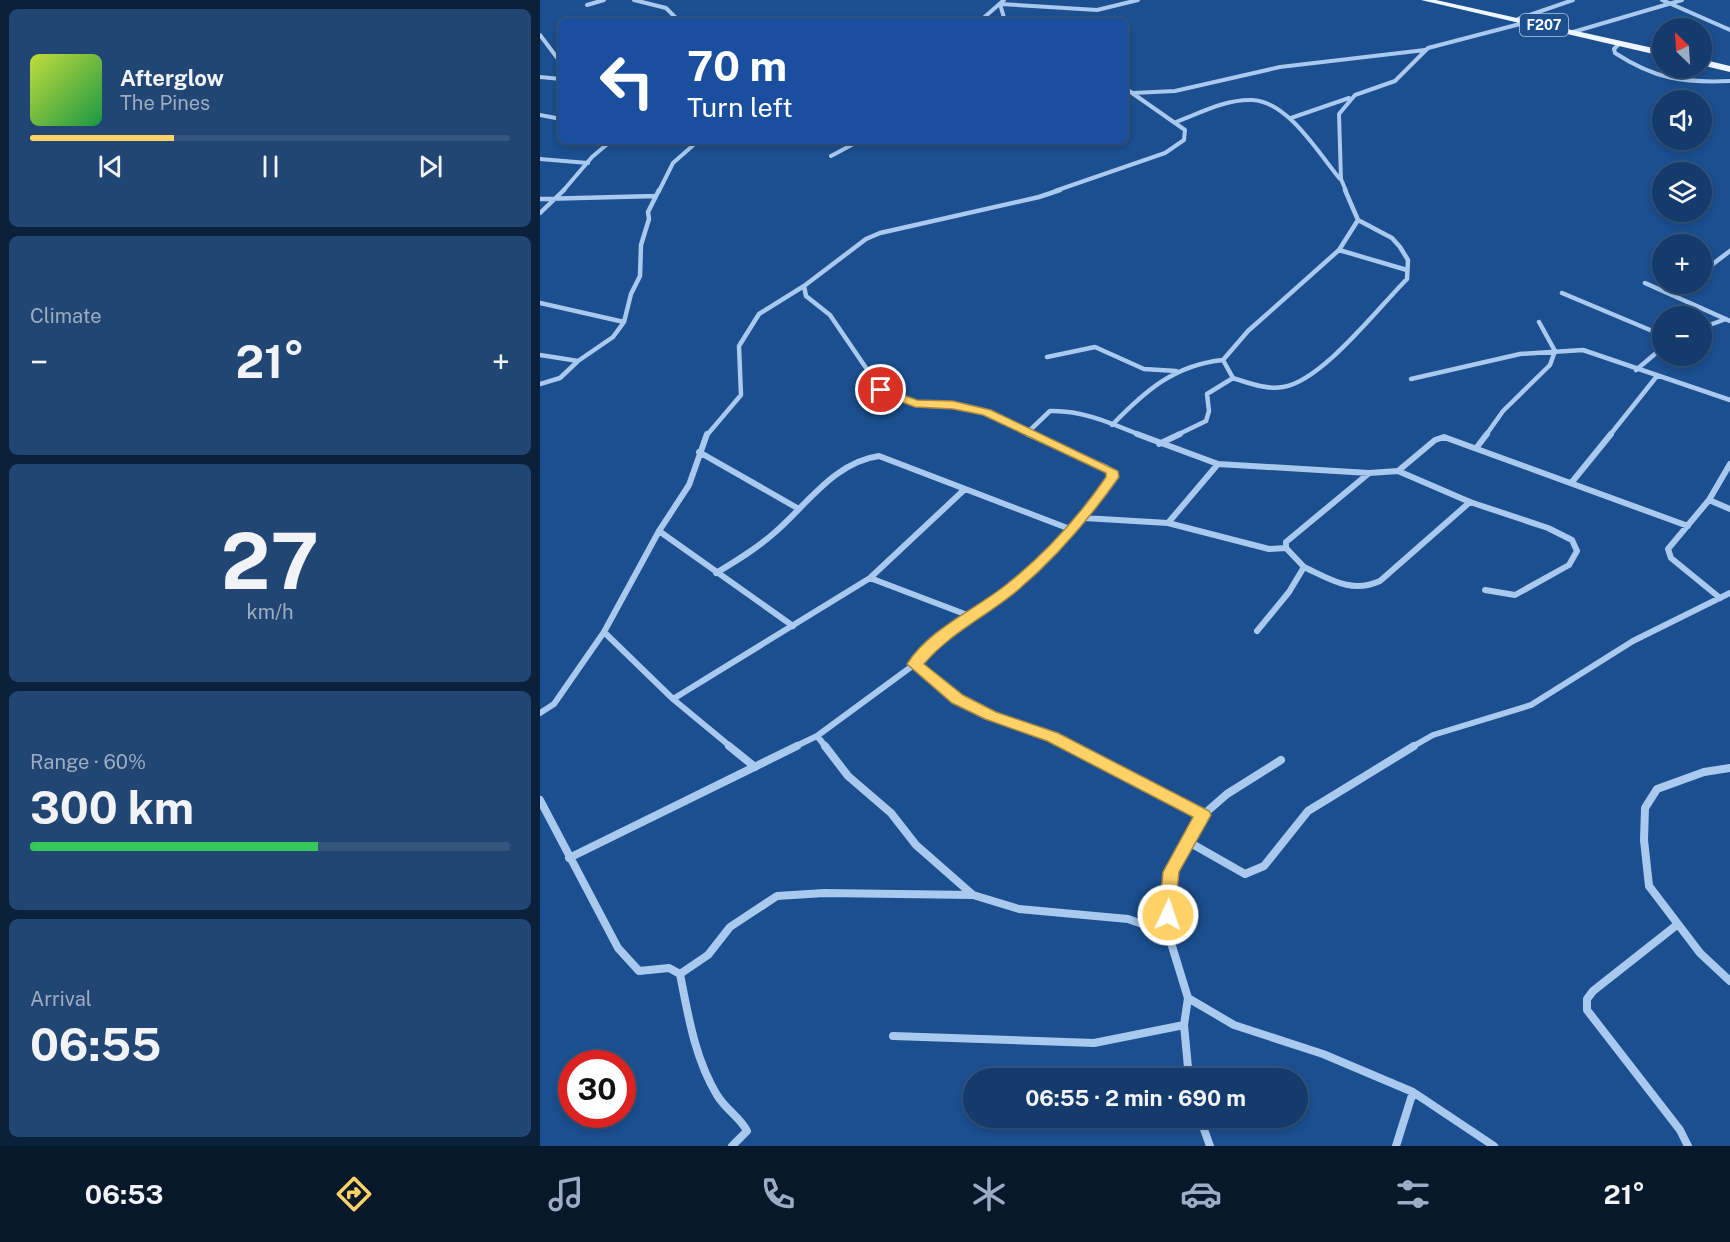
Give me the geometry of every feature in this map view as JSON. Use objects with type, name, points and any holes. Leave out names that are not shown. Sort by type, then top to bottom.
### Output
[{"type":"main road","name":"F207","points":[[1425,0],[1652,51]]},
{"type":"main road","points":[[1712,65],[1730,69]]},
{"type":"street","points":[[587,5],[604,0]]},
{"type":"street","points":[[634,0],[664,8],[678,18]]},
{"type":"street","points":[[984,18],[1004,0]]},
{"type":"street","points":[[1000,4],[1096,10],[1114,8],[1138,0]]},
{"type":"street","points":[[1132,93],[1175,91],[1280,67],[1428,48],[1520,24],[1518,19],[1573,0]]},
{"type":"street","points":[[1662,0],[1730,30]]},
{"type":"street","points":[[1573,32],[1682,0]]},
{"type":"street","points":[[1000,4],[1004,18]]},
{"type":"street","points":[[540,35],[558,59]]},
{"type":"street","points":[[1620,43],[1614,49],[1615,53],[1643,71],[1669,81],[1730,81]]},
{"type":"street","points":[[1291,118],[1395,81],[1428,48]]},
{"type":"street","points":[[1402,52],[1419,57]]},
{"type":"street","points":[[540,77],[558,79]]},
{"type":"street","points":[[540,713],[554,704],[604,632],[659,531],[688,485],[699,452],[708,434],[741,395],[739,346],[759,314],[804,286],[866,239],[880,233],[1039,197],[1165,153],[1184,140],[1185,130],[1128,90]]},
{"type":"street","points":[[1341,179],[1339,114],[1345,104],[1355,96]]},
{"type":"street","points":[[1176,122],[1209,109],[1251,99],[1271,103],[1291,118],[1341,179],[1358,220],[1392,238],[1408,260],[1407,279],[1368,322],[1308,376],[1286,387],[1256,386],[1233,378],[1223,360]]},
{"type":"street","points":[[540,115],[558,118]]},
{"type":"street","points":[[540,213],[557,200],[588,163],[608,144]]},
{"type":"street","points":[[540,384],[560,378],[578,361],[613,336],[624,322],[631,294],[640,276],[641,245],[649,219],[648,212],[673,163],[695,144]]},
{"type":"street","points":[[831,156],[853,144]]},
{"type":"street","points":[[540,159],[588,163]]},
{"type":"street","points":[[540,199],[656,196]]},
{"type":"street","points":[[1112,425],[1145,390],[1176,370],[1203,361],[1223,360],[1248,331],[1340,250],[1358,220]]},
{"type":"street","points":[[1340,250],[1407,270]]},
{"type":"street","points":[[1712,265],[1730,251]]},
{"type":"street","points":[[1645,283],[1652,286]]},
{"type":"street","points":[[568,858],[817,736],[915,664],[934,642],[1013,587],[1070,529],[1084,518],[1113,477],[1112,471],[1027,433],[987,412],[953,405],[915,403],[881,390],[830,315],[806,296],[804,286]]},
{"type":"street","points":[[1562,293],[1652,331]]},
{"type":"street","points":[[1673,294],[1728,320]]},
{"type":"street","points":[[540,303],[624,322]]},
{"type":"street","points":[[1712,325],[1728,320]]},
{"type":"street","points":[[1477,447],[1503,411],[1550,365],[1555,351],[1539,322]]},
{"type":"street","points":[[1047,357],[1095,347],[1144,369],[1176,370]]},
{"type":"street","points":[[1411,379],[1500,359],[1555,351],[1583,350],[1636,370],[1730,400]]},
{"type":"street","points":[[540,355],[578,361]]},
{"type":"street","points":[[1636,370],[1652,356]]},
{"type":"street","points":[[1572,482],[1657,376]]},
{"type":"street","points":[[1159,444],[1206,421],[1209,411],[1207,394],[1233,378]]},
{"type":"street","points":[[1027,433],[1050,411],[1059,409],[1112,425],[1199,460],[1218,464],[1368,473],[1398,471],[1470,502],[1548,528],[1572,540],[1577,551],[1569,565],[1515,595],[1485,590]]},
{"type":"street","points":[[1398,471],[1439,438],[1477,447],[1688,526]]},
{"type":"street","points":[[699,452],[799,509]]},
{"type":"street","points":[[716,573],[748,553],[828,482],[868,455],[879,456],[938,476],[965,489],[1070,529]]},
{"type":"street","points":[[1168,523],[1218,464]]},
{"type":"street","points":[[1720,598],[1667,554],[1668,549],[1709,500],[1730,464]]},
{"type":"street","points":[[1368,473],[1286,542],[1286,548],[1304,567],[1353,589],[1368,588],[1380,580],[1470,502]]},
{"type":"street","points":[[673,699],[870,578],[965,489]]},
{"type":"street","points":[[1709,500],[1730,509]]},
{"type":"street","points":[[1084,518],[1168,523],[1269,549],[1286,548]]},
{"type":"street","points":[[659,531],[793,626]]},
{"type":"street","points":[[1257,631],[1289,592],[1304,567]]},
{"type":"street","points":[[870,578],[970,616]]},
{"type":"street","points":[[1187,841],[1245,874],[1256,872],[1264,867],[1308,811],[1367,773],[1433,735],[1531,705],[1632,641],[1730,593]]},
{"type":"street","points":[[604,632],[673,699],[755,767]]},
{"type":"street","points":[[915,664],[958,699],[991,716],[1052,737],[1203,815]]},
{"type":"street","points":[[817,736],[848,776],[891,813],[916,845],[974,894]]},
{"type":"street","points":[[1188,1068],[1184,1025],[1188,998],[1168,933],[1167,897],[1171,872],[1203,815],[1227,794],[1281,760]]},
{"type":"street","points":[[1730,768],[1704,771],[1657,789],[1645,808],[1649,886],[1700,953],[1730,981]]},
{"type":"street","points":[[540,800],[568,858],[598,908],[618,948],[639,971],[669,968],[680,974]]},
{"type":"street","points":[[680,974],[708,955],[730,927],[777,896],[824,893],[885,896],[974,894],[1019,909],[1128,919],[1168,933]]},
{"type":"street","points":[[1678,924],[1593,991],[1587,999],[1587,1010],[1680,1130],[1688,1146]]},
{"type":"street","points":[[680,974],[689,1028],[706,1072],[718,1097],[747,1131],[732,1146]]},
{"type":"street","points":[[1188,998],[1234,1025],[1323,1054],[1413,1092],[1494,1146]]},
{"type":"street","points":[[893,1036],[1094,1043],[1184,1025]]},
{"type":"street","points":[[1396,1146],[1413,1092]]},
{"type":"street","points":[[1204,1128],[1210,1146]]},
{"type":"route","points":[[881,390],[915,403],[953,405],[987,412],[1027,433],[1112,471],[1113,477],[1084,518],[1070,529],[1013,587],[934,642],[915,664],[931,680],[958,699],[991,716],[1052,737],[1203,815],[1171,872],[1167,897],[1168,915]]}]
